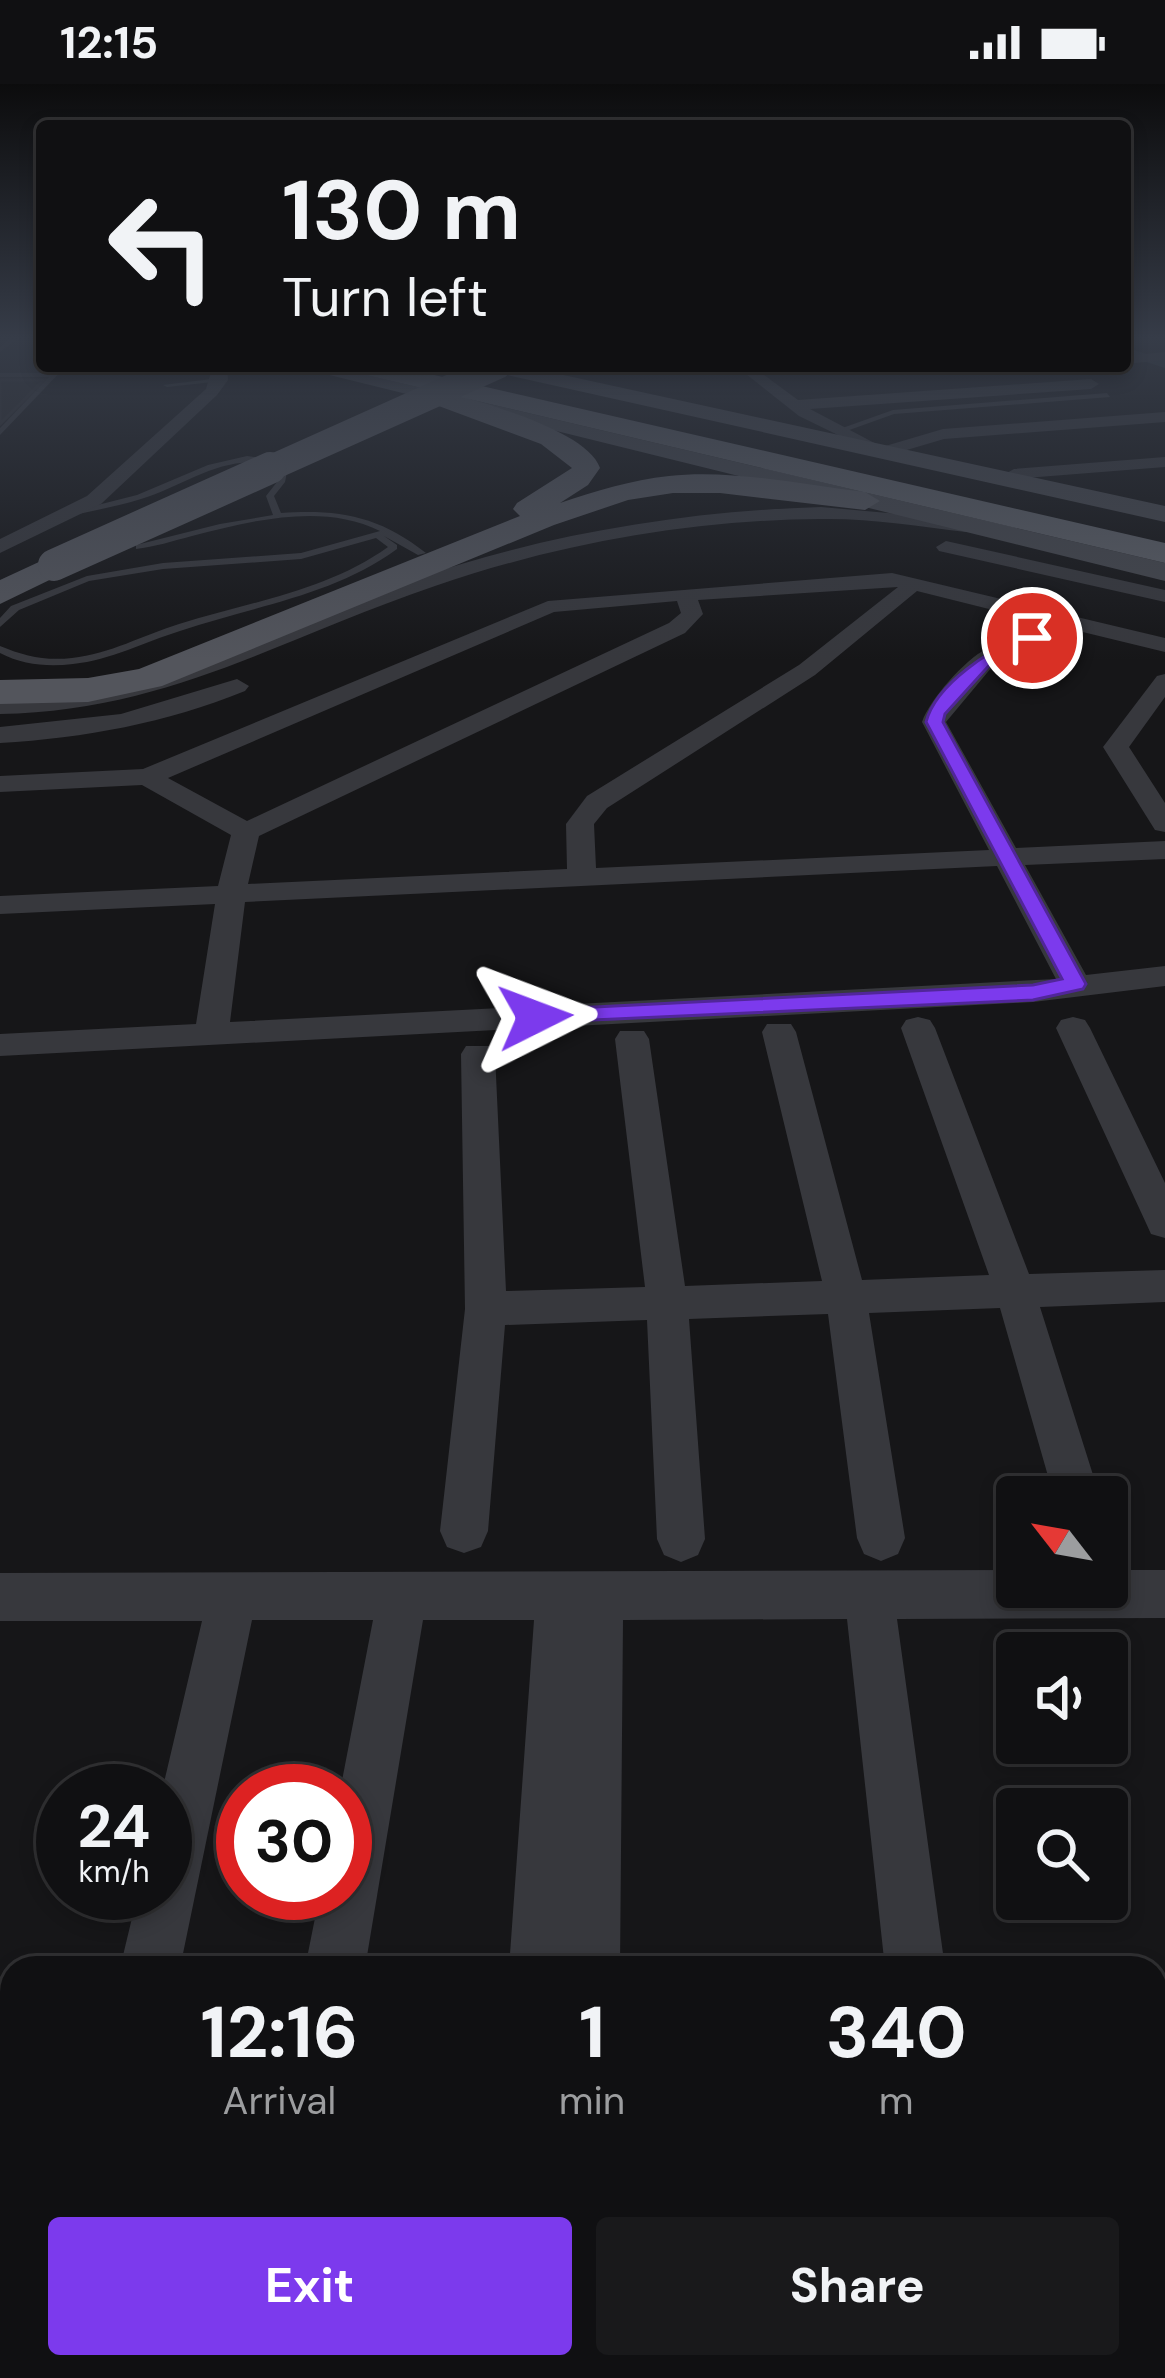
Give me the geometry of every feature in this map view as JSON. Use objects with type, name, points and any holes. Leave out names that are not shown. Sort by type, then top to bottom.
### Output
[{"type":"highway","points":[[651,446],[672,453]]},
{"type":"highway","points":[[706,446],[1165,553]]},
{"type":"highway","points":[[783,446],[1165,533]]},
{"type":"main road","points":[[0,593],[20,559],[279,446]]},
{"type":"main road","points":[[20,559],[299,446]]},
{"type":"main road","points":[[0,670],[60,677],[152,662],[426,566],[578,479],[586,468],[583,458],[567,446]]},
{"type":"main road","points":[[642,446],[865,501],[956,536],[1070,563],[1165,572]]},
{"type":"main road","points":[[879,446],[1165,514]]},
{"type":"main road","points":[[0,692],[88,690],[149,678],[543,518],[623,492],[673,484],[720,484],[865,501]]},
{"type":"street","points":[[20,559],[151,446]]},
{"type":"street","points":[[883,446],[985,446]]},
{"type":"street","points":[[889,448],[897,446]]},
{"type":"street","points":[[956,448],[1007,465],[1009,476],[1165,462]]},
{"type":"street","points":[[0,707],[88,705],[194,675],[342,611],[426,566],[696,524],[823,513],[915,521],[956,536]]},
{"type":"street","points":[[1026,610],[1070,563],[1165,596]]},
{"type":"street","points":[[0,735],[103,727],[173,711],[457,594],[426,566]]},
{"type":"street","points":[[0,784],[147,777],[548,607],[882,579],[1165,645]]},
{"type":"street","points":[[582,878],[580,824],[587,812],[806,670],[915,583]]},
{"type":"street","points":[[246,832],[677,628],[692,614],[686,595]]},
{"type":"street","points":[[1054,617],[1032,638],[989,656],[937,712],[934,722],[1075,984]]},
{"type":"street","points":[[1165,681],[1116,746],[1165,824]]},
{"type":"street","points":[[1131,773],[1165,772]]},
{"type":"street","points":[[147,777],[246,832]]},
{"type":"street","points":[[211,1036],[231,893],[246,832]]},
{"type":"street","points":[[0,904],[1165,850]]},
{"type":"street","points":[[0,1045],[1033,992],[1165,976]]},
{"type":"street","points":[[918,1028],[1015,1291],[1071,1476]]},
{"type":"street","points":[[1073,1028],[1165,1223]]},
{"type":"street","points":[[779,1032],[846,1297],[881,1538]]},
{"type":"street","points":[[632,1039],[667,1303],[682,1539]]},
{"type":"street","points":[[464,1531],[486,1309],[478,1054]]},
{"type":"street","points":[[486,1309],[1165,1286]]},
{"type":"street","points":[[869,1593],[914,1956]]},
{"type":"street","points":[[0,1597],[1165,1594]]},
{"type":"street","points":[[337,1956],[401,1595]]},
{"type":"street","points":[[153,1956],[232,1596]]},
{"type":"street","points":[[540,1956],[580,1596]]},
{"type":"street","points":[[580,1596],[590,1956]]},
{"type":"lane","points":[[74,512],[141,496],[247,457],[284,467],[281,482],[270,496],[278,516]]},
{"type":"lane","points":[[139,547],[278,516],[348,516],[382,533],[426,566]]},
{"type":"lane","points":[[0,624],[15,608],[105,574],[216,560],[301,556],[382,533]]},
{"type":"lane","points":[[0,649],[10,656],[49,662],[101,656],[293,594],[355,568],[394,547],[382,533]]},
{"type":"route","points":[[535,1017],[1033,992],[1075,984],[934,722],[937,712],[989,656],[1032,638]]}]
